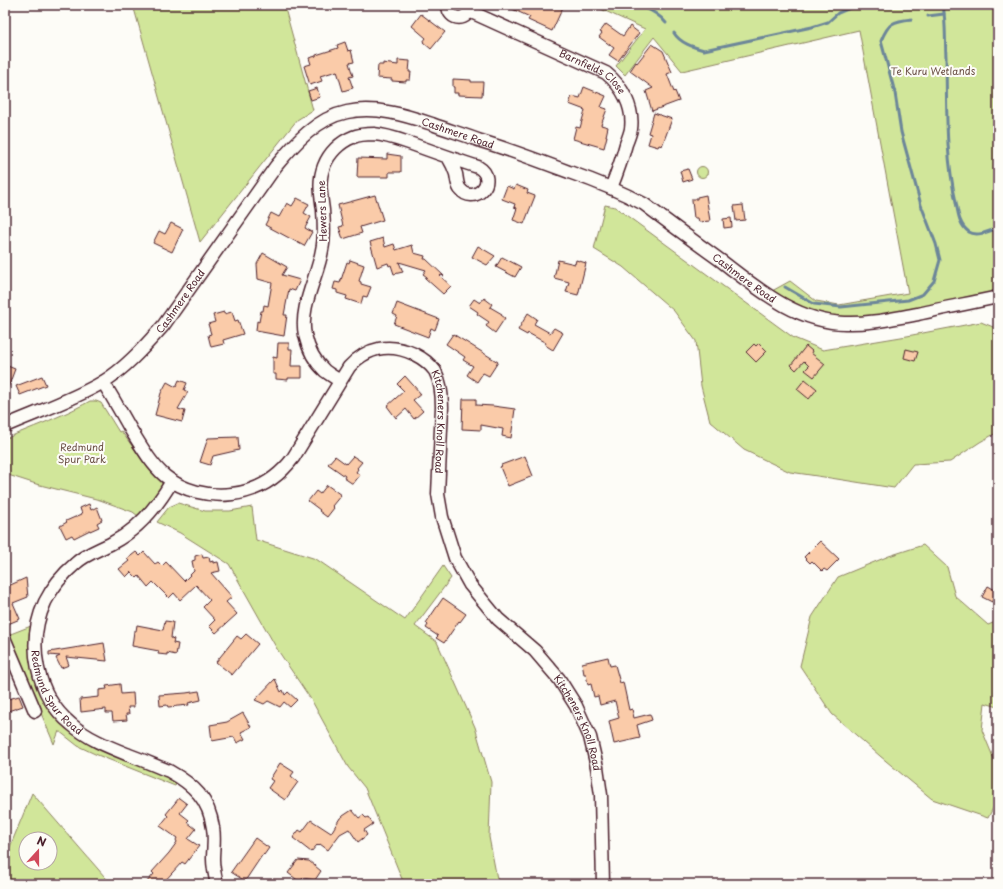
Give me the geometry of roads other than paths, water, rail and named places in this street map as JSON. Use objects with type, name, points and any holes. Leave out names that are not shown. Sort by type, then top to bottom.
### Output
[{"type":"street","name":"Barnfields Close","points":[[448,5],[448,10],[456,18],[464,17],[470,8],[606,73],[613,79],[621,88],[627,100],[630,109],[631,129],[612,188]]},
{"type":"street","name":"Cashmere Road","points":[[5,426],[75,397],[103,382],[123,366],[163,326],[276,166],[292,148],[308,132],[324,120],[335,115],[358,110],[369,109],[409,117],[524,155],[630,196],[644,204],[767,294],[789,308],[809,316],[827,321],[844,323],[878,322],[998,297]]},
{"type":"street","name":"Hewers Lane","points":[[340,381],[318,363],[312,354],[304,334],[306,306],[318,270],[322,249],[324,220],[320,185],[324,165],[335,148],[353,137],[364,134],[388,136],[448,157]]},
{"type":"street","name":"Kitcheners Knoll Road","points":[[103,382],[144,451],[161,472],[172,481],[192,490],[213,495],[237,493],[260,486],[286,467],[340,381],[356,360],[363,355],[390,348],[400,349],[419,356],[431,366],[438,377],[442,394],[438,494],[442,517],[455,558],[470,585],[498,619],[535,651],[559,679],[576,706],[590,737],[597,767],[601,795],[603,884]]},
{"type":"street","name":"Redmund Spur Road","points":[[172,481],[163,497],[147,517],[138,525],[112,543],[80,559],[58,581],[41,612],[36,637],[36,661],[41,683],[50,701],[70,724],[98,742],[174,774],[190,784],[199,793],[210,814],[213,829],[213,860],[216,884]]},
{"type":"street","points":[[5,640],[35,711]]},
{"type":"waterway","points":[[639,5],[657,14],[666,23]]},
{"type":"waterway","points":[[674,33],[683,42],[704,50],[812,27],[828,22],[838,13],[854,5]]},
{"type":"waterway","points":[[943,5],[945,18],[948,148],[952,184],[958,214],[963,226],[969,232],[976,234],[984,233],[998,228]]},
{"type":"waterway","points":[[928,16],[944,14]]},
{"type":"waterway","points":[[785,287],[814,304],[841,307],[908,300],[923,294],[934,281],[940,260],[936,244],[921,205],[901,132],[895,93],[881,41],[886,30],[892,24],[912,19]]},
{"type":"park label","name":"Te Kuru Wetlands","points":[[933,71]]},
{"type":"park label","name":"Redmund Spur Park","points":[[82,452]]}]
